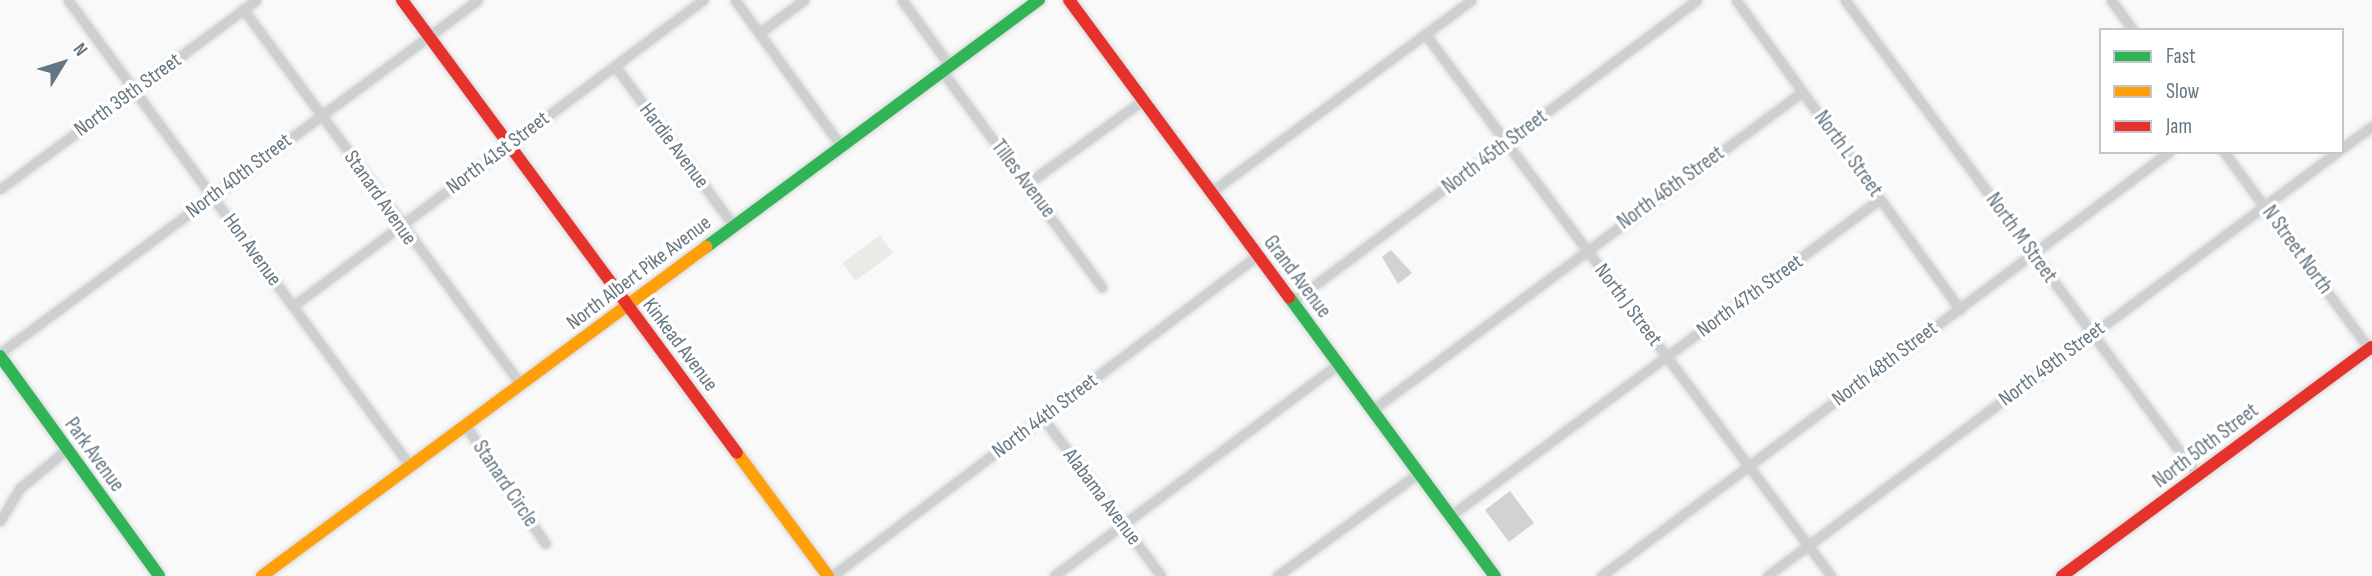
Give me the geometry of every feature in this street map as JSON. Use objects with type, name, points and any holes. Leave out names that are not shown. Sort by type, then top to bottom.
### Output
[{"type":"street","name":"Hon Avenue","points":[[68,0],[131,92],[213,196],[410,466]]},
{"type":"street","name":"North 39th Street","points":[[0,189],[256,0]]},
{"type":"street","name":"Kinkead Avenue","points":[[402,0],[626,306],[830,576]]},
{"type":"street","name":"North 40th Street","points":[[0,355],[478,0]]},
{"type":"street","name":"North 41st Street","points":[[293,306],[703,0]]},
{"type":"street","points":[[735,0],[841,146]]},
{"type":"street","points":[[759,33],[804,0]]},
{"type":"street","name":"Tilles Avenue","points":[[902,0],[946,69],[1102,287]]},
{"type":"street","name":"North Albert Pike Avenue","points":[[262,576],[1039,0]]},
{"type":"street","name":"Grand Avenue","points":[[1069,0],[1495,576]]},
{"type":"street","points":[[1211,192],[1471,0]]},
{"type":"street","name":"North 45th Street","points":[[1292,302],[1697,0]]},
{"type":"street","name":"North L Street","points":[[1736,0],[1959,309]]},
{"type":"street","name":"North M Street","points":[[1845,0],[2198,476]]},
{"type":"street","points":[[2111,0],[2132,28]]},
{"type":"street","name":"Stanard Avenue","points":[[243,9],[520,384]]},
{"type":"street","name":"North J Street","points":[[1425,34],[1831,576]]},
{"type":"street","name":"Hardie Avenue","points":[[615,66],[734,226]]},
{"type":"street","name":"North 46th Street","points":[[1372,410],[1802,92]]},
{"type":"street","points":[[1027,184],[1143,100]]},
{"type":"street","points":[[2344,147],[2372,126]]},
{"type":"street","name":"North 48th Street","points":[[1601,576],[2166,154]]},
{"type":"street","name":"N Street North","points":[[2225,154],[2371,348]]},
{"type":"street","name":"North 49th Street","points":[[1767,576],[2334,154]]},
{"type":"street","name":"North 47th Street","points":[[1450,516],[1880,199]]},
{"type":"street","name":"North 44th Street","points":[[830,576],[1258,256]]},
{"type":"street","name":"North 50th Street","points":[[2062,576],[2371,348]]},
{"type":"street","name":"Park Avenue","points":[[0,355],[159,576]]},
{"type":"street","points":[[1054,576],[1338,365]]},
{"type":"street","name":"Alabama Avenue","points":[[1043,418],[1161,576]]},
{"type":"street","name":"Stanard Circle","points":[[465,425],[545,543]]},
{"type":"street","points":[[0,521],[20,488],[66,450]]},
{"type":"street","points":[[1278,576],[1419,473]]},
{"type":"shaded area","points":[[880,235],[893,253],[855,281],[843,263]]},
{"type":"building","points":[[1391,250],[1412,273],[1398,284],[1382,257]]},
{"type":"building","points":[[1510,491],[1534,523],[1509,542],[1485,510]]},
{"type":"traffic: fast","points":[[706,247],[1039,0]]},
{"type":"traffic: fast","points":[[1289,297],[1495,576]]},
{"type":"traffic: fast","points":[[0,356],[159,576]]},
{"type":"traffic: slow","points":[[262,576],[706,247]]},
{"type":"traffic: slow","points":[[737,453],[828,576]]},
{"type":"traffic: jam","points":[[402,0],[737,453]]},
{"type":"traffic: jam","points":[[1069,0],[1289,297]]},
{"type":"traffic: jam","points":[[2062,576],[2372,347]]}]
